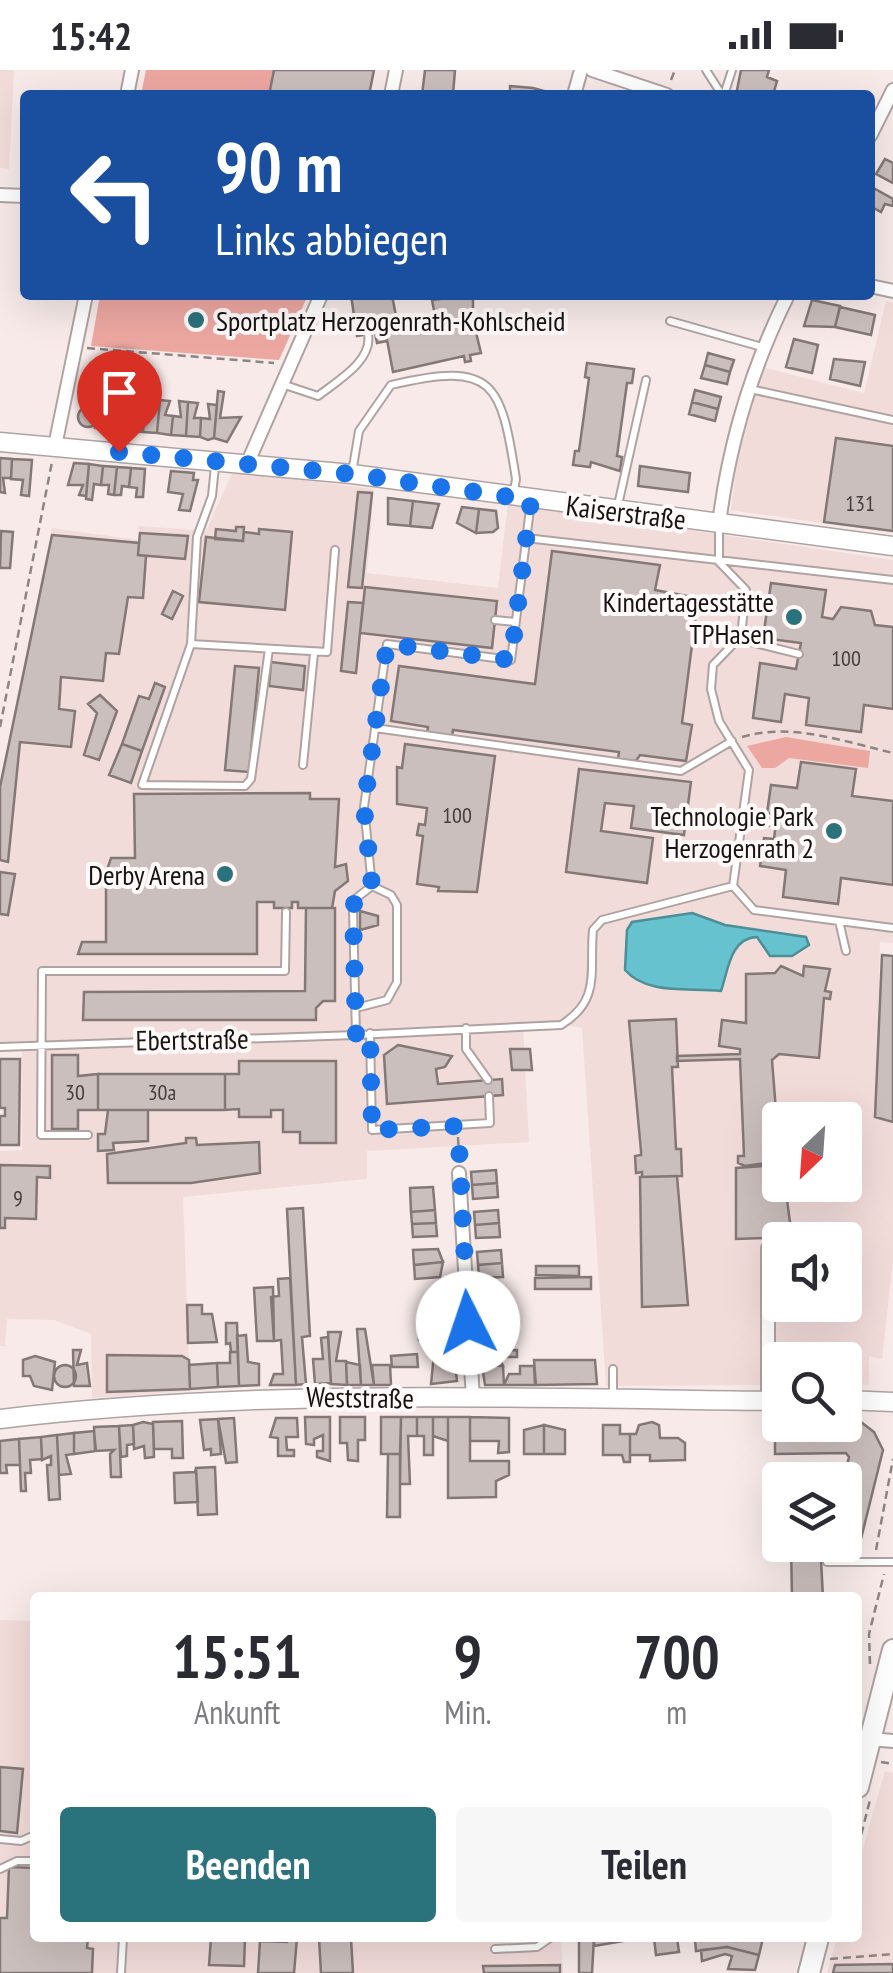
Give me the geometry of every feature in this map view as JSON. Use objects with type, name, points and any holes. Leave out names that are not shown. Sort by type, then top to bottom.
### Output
[{"type":"main road","points":[[862,1771],[893,1650]]},
{"type":"main road","points":[[809,1973],[817,1942]]},
{"type":"street","points":[[592,70],[651,90]]},
{"type":"street","points":[[875,126],[893,90]]},
{"type":"street","points":[[55,446],[85,300]]},
{"type":"street","points":[[248,462],[319,300]]},
{"type":"street","points":[[719,524],[732,439],[748,388],[786,300]]},
{"type":"street","name":"Kaiserstraße","points":[[0,442],[352,474],[893,546]]},
{"type":"street","points":[[459,1173],[473,1398]]},
{"type":"street","name":"Weststraße","points":[[0,1418],[154,1402],[291,1396],[762,1401]]},
{"type":"street","points":[[862,1401],[893,1402]]},
{"type":"street","points":[[870,1740],[893,1741]]},
{"type":"lane","points":[[670,322],[764,348]]},
{"type":"lane","points":[[282,384],[318,396],[363,358],[369,350],[368,334]]},
{"type":"lane","points":[[352,474],[359,431],[391,385],[455,374],[486,383],[500,396],[522,499],[526,538],[511,660],[387,644],[364,807],[372,886]]},
{"type":"lane","points":[[617,511],[646,380]]},
{"type":"lane","points":[[748,388],[893,420]]},
{"type":"lane","points":[[216,460],[212,496],[197,537],[191,644],[142,785],[246,786],[252,780],[268,650]]},
{"type":"lane","points":[[719,524],[718,562],[746,590],[740,640],[717,658],[711,689],[719,722],[750,770],[733,886],[754,910],[893,928]]},
{"type":"lane","points":[[526,538],[893,580]]},
{"type":"lane","points":[[191,644],[327,652],[335,550]]},
{"type":"lane","points":[[495,620],[515,622]]},
{"type":"lane","points":[[740,640],[799,654]]},
{"type":"lane","points":[[303,765],[314,652]]},
{"type":"lane","points":[[375,728],[681,770],[732,741]]},
{"type":"lane","points":[[743,819],[776,823]]},
{"type":"lane","points":[[356,1008],[387,1000],[397,982],[397,905],[391,894],[372,886]]},
{"type":"lane","points":[[372,886],[355,898],[353,910],[356,1035],[561,1025],[572,1018],[594,986],[593,930],[602,920],[733,886]]},
{"type":"lane","points":[[88,1134],[41,1135],[42,971],[285,971],[286,912]]},
{"type":"lane","points":[[839,922],[846,951]]},
{"type":"lane","points":[[466,1028],[466,1050],[488,1080]]},
{"type":"lane","points":[[370,1033],[372,1130],[490,1124],[489,1096]]},
{"type":"lane","name":"Ebertstraße","points":[[0,1047],[356,1035]]},
{"type":"lane","points":[[613,1370],[613,1399]]},
{"type":"lane","points":[[862,1562],[893,1562]]},
{"type":"lane","points":[[0,1839],[30,1836]]},
{"type":"lane","points":[[0,1869],[17,1861],[30,1861]]},
{"type":"lane","points":[[121,1973],[124,1942]]},
{"type":"lane","points":[[495,1949],[536,1947],[544,1942]]},
{"type":"path","points":[[75,347],[275,364],[289,369]]},
{"type":"path","points":[[0,727],[55,446]]},
{"type":"path","points":[[732,741],[768,732],[814,735],[893,754]]},
{"type":"path","points":[[458,1126],[459,1173]]},
{"type":"path","points":[[870,1679],[868,1634],[884,1572],[874,1562],[882,1502],[893,1459]]},
{"type":"path","points":[[880,1762],[893,1764]]},
{"type":"path","points":[[828,1958],[893,1954]]},
{"type":"shaded area","points":[[0,70],[14,70],[9,169],[0,168]]},
{"type":"shaded area","points":[[146,70],[274,70],[270,90],[142,90]]},
{"type":"shaded area","name":"Sportplatz Herzogenrath-Kohlscheid","points":[[99,300],[306,300],[279,360],[91,346]]},
{"type":"shaded area","points":[[886,301],[893,303],[893,533],[731,510],[739,446],[762,367],[864,393]]},
{"type":"shaded area","points":[[233,471],[374,489],[367,573],[498,588],[508,503],[893,560],[893,943],[880,942],[878,1026],[893,1031],[893,1261],[882,1359],[869,1356],[869,1385],[862,1385],[862,1342],[762,1342],[762,1385],[606,1386],[582,1028],[549,1022],[523,1024],[529,1142],[367,1151],[367,1179],[183,1197],[190,1391],[92,1398],[91,1334],[54,1320],[7,1319],[5,1346],[0,1346],[0,1151],[22,1150],[22,1042],[0,1042],[0,780],[52,528],[138,540],[139,526],[206,531]]},
{"type":"shaded area","points":[[786,737],[870,751],[868,768],[789,758],[775,768],[762,768],[747,746]]},
{"type":"shaded area","points":[[0,1620],[30,1621],[30,1942],[561,1942],[563,1973],[0,1973]]},
{"type":"shaded area","points":[[885,1771],[893,1773],[893,1973],[827,1973],[836,1942],[862,1942],[862,1852]]},
{"type":"water","points":[[692,913],[725,925],[806,937],[809,945],[792,956],[770,956],[757,937],[748,939],[731,957],[721,991],[657,987],[625,970],[627,930],[632,922]]},
{"type":"building","points":[[274,70],[374,70],[370,90],[270,90]]},
{"type":"building","points":[[425,70],[455,70],[453,90],[423,90]]},
{"type":"building","points":[[741,70],[769,70],[767,77],[777,81],[774,90],[737,90]]},
{"type":"building","points":[[510,86],[540,90],[510,90]]},
{"type":"building","points":[[885,159],[893,163],[893,183],[876,174]]},
{"type":"building","points":[[875,189],[893,199],[893,206],[885,204],[881,212],[875,209]]},
{"type":"building","points":[[352,300],[393,300],[398,327],[385,329],[387,341],[377,343],[375,333],[357,336]]},
{"type":"building","points":[[432,300],[473,300],[481,353],[470,355],[471,361],[465,362],[464,356],[393,372],[385,329],[398,327],[397,321],[436,320]]},
{"type":"building","points":[[812,300],[840,306],[835,327],[804,326]]},
{"type":"building","points":[[840,307],[875,315],[871,335],[835,327]]},
{"type":"building","points":[[794,339],[818,345],[812,373],[786,367]]},
{"type":"building","points":[[708,353],[734,360],[730,372],[705,365]]},
{"type":"building","points":[[834,359],[865,362],[860,386],[830,379]]},
{"type":"building","points":[[587,363],[634,369],[632,383],[627,383],[617,456],[622,457],[620,471],[591,462],[590,467],[573,465],[575,451],[579,451],[589,378],[585,377]]},
{"type":"building","points":[[705,365],[730,372],[727,384],[701,378]]},
{"type":"building","points":[[695,390],[721,397],[718,409],[692,402]]},
{"type":"building","points":[[218,391],[224,392],[220,418],[241,417],[227,442],[214,438]]},
{"type":"building","points":[[122,397],[131,398],[125,433],[114,430],[116,408],[124,412]]},
{"type":"building","points":[[131,397],[141,398],[136,413],[145,411],[143,432],[128,431]]},
{"type":"building","points":[[150,399],[160,400],[157,433],[143,432],[145,411],[151,414]]},
{"type":"building","points":[[160,400],[170,401],[165,415],[173,416],[171,435],[157,433]]},
{"type":"building","points":[[179,401],[188,402],[186,436],[171,435],[173,416],[181,417]]},
{"type":"building","points":[[188,402],[198,403],[194,418],[201,418],[200,437],[186,436]]},
{"type":"building","points":[[692,402],[718,409],[715,421],[689,414]]},
{"type":"building","points":[[208,404],[217,405],[214,438],[208,440],[200,437],[201,418],[210,419]]},
{"type":"building","points":[[88,407],[98,417],[88,427],[78,417]]},
{"type":"building","points":[[97,407],[116,410],[114,430],[95,428]]},
{"type":"building","points":[[836,438],[893,446],[893,531],[824,522]]},
{"type":"building","points":[[0,458],[12,459],[11,478],[3,478],[5,493],[0,492]]},
{"type":"building","points":[[12,459],[32,460],[29,496],[21,495],[23,480],[11,479]]},
{"type":"building","points":[[74,463],[89,464],[86,496],[79,495],[83,485],[68,485]]},
{"type":"building","points":[[89,464],[103,466],[101,485],[94,484],[92,500],[86,499]]},
{"type":"building","points":[[103,466],[117,467],[114,495],[108,494],[109,485],[101,485]]},
{"type":"building","points":[[640,466],[690,473],[688,492],[638,486]]},
{"type":"building","points":[[117,467],[131,468],[129,487],[122,486],[121,495],[114,495]]},
{"type":"building","points":[[131,468],[145,469],[143,497],[136,497],[137,488],[129,487]]},
{"type":"building","points":[[171,471],[194,473],[193,480],[198,480],[190,511],[179,510],[183,494],[168,492]]},
{"type":"building","points":[[358,492],[372,493],[362,588],[348,587]]},
{"type":"building","points":[[388,498],[413,501],[410,526],[388,524]]},
{"type":"building","points":[[413,501],[439,504],[432,528],[410,526]]},
{"type":"building","points":[[462,507],[479,509],[476,533],[457,523]]},
{"type":"building","points":[[479,509],[496,511],[498,528],[493,532],[476,533]]},
{"type":"building","points":[[236,527],[244,527],[243,541],[215,539],[216,529],[236,531]]},
{"type":"building","points":[[259,529],[292,532],[285,610],[199,602],[206,537],[243,541],[244,532],[259,534]]},
{"type":"building","points":[[1,531],[13,532],[10,568],[0,568]]},
{"type":"building","points":[[140,533],[188,536],[185,559],[138,555]]},
{"type":"building","points":[[52,535],[139,543],[138,555],[146,556],[143,598],[128,597],[119,654],[106,653],[103,681],[61,677],[59,709],[75,711],[71,747],[20,742],[8,862],[0,860],[0,787]]},
{"type":"building","points":[[552,551],[660,565],[655,590],[698,598],[682,723],[692,725],[686,761],[640,755],[636,761],[618,759],[619,752],[453,730],[452,737],[427,733],[428,727],[391,721],[399,666],[535,684]]},
{"type":"building","points":[[771,583],[826,590],[822,617],[833,619],[841,607],[871,611],[875,625],[893,627],[893,709],[864,705],[861,732],[806,725],[809,698],[785,694],[781,722],[753,718],[760,663],[796,669],[801,643],[763,638]]},
{"type":"building","points":[[365,587],[497,601],[492,648],[360,633]]},
{"type":"building","points":[[173,591],[183,596],[172,619],[162,614]]},
{"type":"building","points":[[348,602],[363,603],[356,673],[341,671]]},
{"type":"building","points":[[271,662],[305,666],[303,690],[269,686]]},
{"type":"building","points":[[235,666],[259,668],[249,772],[225,770]]},
{"type":"building","points":[[155,683],[165,687],[142,751],[122,744],[139,696],[149,699]]},
{"type":"building","points":[[100,695],[117,711],[99,760],[84,755],[97,713],[88,704]]},
{"type":"building","points":[[122,744],[142,751],[131,783],[109,775]]},
{"type":"building","points":[[405,744],[495,756],[477,892],[438,891],[439,887],[417,884],[423,836],[417,835],[419,824],[425,825],[427,808],[397,804],[397,767],[402,768]]},
{"type":"building","name":"Technologie Park Herzogenrath 2","points":[[801,762],[856,769],[852,796],[893,801],[893,885],[841,878],[838,904],[783,897],[786,870],[760,866],[764,838],[774,839],[777,815],[767,813],[771,785],[797,788]]},
{"type":"building","points":[[579,769],[691,782],[684,835],[631,828],[634,806],[605,803],[601,831],[653,838],[647,883],[566,872]]},
{"type":"building","name":"Derby Arena","points":[[310,793],[310,799],[339,799],[335,867],[346,864],[348,881],[335,891],[332,908],[298,908],[298,902],[292,902],[292,908],[274,908],[274,902],[257,902],[257,954],[78,954],[82,942],[106,942],[106,873],[111,858],[135,858],[134,794]]},
{"type":"building","points":[[0,872],[15,874],[8,915],[0,914]]},
{"type":"building","points":[[306,908],[335,908],[335,1001],[323,1001],[316,1008],[316,1020],[83,1020],[84,992],[305,991]]},
{"type":"building","points":[[360,911],[378,916],[378,925],[360,930]]},
{"type":"building","points":[[882,955],[893,956],[893,1122],[875,1117]]},
{"type":"building","points":[[781,966],[803,976],[804,966],[830,969],[825,991],[831,992],[830,999],[824,998],[819,1058],[779,1054],[772,1060],[775,1102],[762,1102],[762,1164],[745,1166],[738,1163],[738,1156],[744,1156],[740,1059],[677,1061],[677,1056],[740,1054],[740,1049],[719,1046],[722,1020],[746,1023],[746,974],[775,973]]},
{"type":"building","points":[[676,1019],[678,1067],[672,1067],[676,1149],[681,1149],[682,1176],[642,1177],[642,1172],[636,1173],[635,1156],[641,1155],[641,1151],[629,1021]]},
{"type":"building","points":[[398,1045],[452,1056],[445,1067],[436,1069],[438,1084],[502,1079],[503,1095],[387,1104],[384,1055]]},
{"type":"building","points":[[510,1049],[530,1049],[532,1070],[512,1070]]},
{"type":"building","points":[[52,1055],[78,1055],[78,1076],[98,1074],[98,1110],[78,1110],[78,1129],[52,1129]]},
{"type":"building","points":[[0,1059],[20,1059],[19,1145],[0,1145],[0,1116],[5,1116],[5,1108],[0,1108]]},
{"type":"building","points":[[239,1061],[336,1061],[336,1143],[300,1143],[300,1132],[283,1132],[283,1110],[271,1110],[271,1117],[239,1117],[239,1109],[225,1110],[225,1074],[239,1074]]},
{"type":"building","points":[[98,1074],[225,1074],[225,1110],[98,1110]]},
{"type":"building","points":[[108,1110],[148,1110],[148,1141],[113,1143],[114,1150],[98,1151],[98,1134],[105,1134]]},
{"type":"building","points":[[186,1138],[196,1138],[197,1145],[259,1142],[260,1173],[191,1183],[108,1183],[107,1154],[186,1143]]},
{"type":"building","points":[[0,1165],[50,1166],[50,1178],[37,1177],[36,1219],[5,1218],[5,1228],[0,1228]]},
{"type":"building","points":[[762,1166],[762,1202],[787,1202],[790,1222],[762,1222],[762,1238],[736,1239],[736,1168]]},
{"type":"building","points":[[496,1170],[497,1183],[472,1185],[471,1172]]},
{"type":"building","points":[[677,1176],[688,1305],[642,1307],[640,1177]]},
{"type":"building","points":[[497,1183],[498,1197],[473,1199],[472,1185]]},
{"type":"building","points":[[433,1187],[435,1210],[411,1212],[410,1188]]},
{"type":"building","points":[[303,1208],[310,1336],[302,1337],[306,1384],[296,1385],[287,1209]]},
{"type":"building","points":[[435,1210],[436,1223],[412,1224],[411,1212]]},
{"type":"building","points":[[498,1210],[499,1223],[475,1225],[474,1212]]},
{"type":"building","points":[[436,1223],[437,1236],[413,1237],[412,1224]]},
{"type":"building","points":[[499,1223],[500,1237],[476,1238],[475,1225]]},
{"type":"building","points":[[438,1249],[443,1262],[414,1265],[413,1250]]},
{"type":"building","points":[[501,1250],[502,1263],[478,1265],[477,1252]]},
{"type":"building","points":[[443,1262],[440,1277],[415,1279],[414,1265]]},
{"type":"building","points":[[502,1263],[503,1277],[479,1278],[478,1265]]},
{"type":"building","points":[[536,1266],[579,1266],[579,1276],[536,1275]]},
{"type":"building","points":[[591,1277],[591,1289],[535,1289],[535,1278]]},
{"type":"building","points":[[290,1278],[296,1385],[270,1385],[274,1374],[283,1374],[281,1340],[274,1341],[271,1297],[279,1296],[278,1279]]},
{"type":"building","points":[[273,1287],[274,1341],[257,1341],[254,1288]]},
{"type":"building","points":[[501,1291],[502,1304],[477,1306],[477,1292]]},
{"type":"building","points":[[441,1301],[453,1313],[441,1325],[429,1313]]},
{"type":"building","points":[[500,1304],[500,1316],[478,1317],[477,1306]]},
{"type":"building","points":[[187,1305],[202,1305],[202,1314],[212,1314],[217,1342],[188,1343]]},
{"type":"building","points":[[500,1316],[505,1335],[479,1336],[478,1317]]},
{"type":"building","points":[[226,1323],[237,1323],[238,1352],[231,1352],[230,1343],[226,1344]]},
{"type":"building","points":[[453,1323],[454,1338],[419,1340],[419,1336],[432,1335],[432,1324]]},
{"type":"building","points":[[357,1329],[365,1329],[374,1385],[361,1385]]},
{"type":"building","points":[[328,1332],[341,1332],[336,1361],[346,1361],[347,1385],[331,1384]]},
{"type":"building","points":[[246,1335],[248,1362],[259,1364],[259,1385],[239,1386],[237,1336]]},
{"type":"building","points":[[505,1335],[506,1350],[480,1351],[479,1336]]},
{"type":"building","points":[[328,1337],[331,1383],[315,1384],[313,1359],[323,1359],[321,1338]]},
{"type":"building","points":[[454,1338],[454,1353],[434,1354],[433,1339]]},
{"type":"building","points":[[73,1350],[81,1350],[77,1365],[87,1363],[90,1386],[74,1386]]},
{"type":"building","points":[[517,1350],[517,1357],[499,1357],[503,1366],[482,1365],[480,1351]]},
{"type":"building","points":[[230,1352],[238,1352],[239,1386],[218,1387],[217,1363],[230,1363]]},
{"type":"building","points":[[454,1353],[457,1381],[431,1384],[434,1354]]},
{"type":"building","points":[[417,1354],[418,1367],[392,1367],[391,1356]]},
{"type":"building","points":[[107,1355],[182,1356],[189,1360],[190,1389],[107,1392]]},
{"type":"building","points":[[35,1356],[55,1362],[52,1390],[34,1386],[30,1376],[23,1376],[23,1360]]},
{"type":"building","points":[[534,1360],[595,1360],[597,1384],[536,1385]]},
{"type":"building","points":[[346,1362],[360,1365],[361,1385],[347,1385]]},
{"type":"building","points":[[217,1363],[218,1387],[190,1389],[189,1365]]},
{"type":"building","points":[[65,1365],[73,1368],[73,1384],[65,1387],[57,1384],[54,1376],[57,1368]]},
{"type":"building","points":[[372,1365],[390,1365],[391,1385],[374,1385]]},
{"type":"building","points":[[482,1365],[503,1366],[504,1385],[485,1385]]},
{"type":"building","points":[[520,1366],[534,1366],[535,1385],[504,1385],[509,1374],[520,1374]]},
{"type":"building","points":[[305,1417],[330,1417],[330,1461],[317,1457],[317,1451],[323,1451],[323,1435],[314,1439],[314,1445],[306,1444]]},
{"type":"building","points":[[340,1417],[365,1417],[365,1440],[358,1440],[358,1461],[348,1460],[347,1443],[340,1443]]},
{"type":"building","points":[[381,1417],[401,1417],[400,1454],[381,1454]]},
{"type":"building","points":[[401,1417],[417,1417],[417,1436],[408,1436],[410,1484],[400,1484]]},
{"type":"building","points":[[417,1417],[433,1417],[433,1455],[424,1455],[424,1436],[417,1436]]},
{"type":"building","points":[[433,1417],[448,1417],[448,1441],[433,1436]]},
{"type":"building","points":[[448,1417],[470,1417],[470,1461],[509,1461],[509,1475],[496,1481],[496,1497],[448,1498]]},
{"type":"building","points":[[470,1417],[509,1418],[509,1452],[498,1453],[499,1441],[470,1441]]},
{"type":"building","points":[[234,1418],[237,1462],[226,1463],[218,1419]]},
{"type":"building","points":[[276,1418],[297,1418],[298,1437],[286,1437],[287,1450],[294,1450],[294,1456],[278,1456],[278,1438],[270,1437]]},
{"type":"building","points":[[218,1419],[221,1454],[211,1455],[211,1449],[204,1450],[200,1420]]},
{"type":"building","points":[[182,1421],[183,1458],[172,1458],[172,1449],[154,1449],[153,1422]]},
{"type":"building","points":[[862,1423],[874,1432],[883,1450],[862,1535],[862,1462],[848,1462],[846,1453],[775,1454],[775,1442],[862,1442]]},
{"type":"building","points":[[153,1424],[154,1457],[145,1458],[144,1446],[134,1449],[133,1425]]},
{"type":"building","points":[[133,1425],[134,1444],[127,1445],[127,1456],[121,1457],[119,1426]]},
{"type":"building","points":[[544,1425],[544,1454],[524,1454],[524,1430]]},
{"type":"building","points":[[544,1425],[565,1430],[565,1454],[544,1454]]},
{"type":"building","points":[[603,1425],[620,1425],[620,1434],[630,1434],[630,1462],[624,1462],[622,1455],[603,1455]]},
{"type":"building","points":[[639,1425],[659,1425],[660,1438],[678,1438],[685,1443],[685,1460],[650,1461],[650,1455],[630,1455],[630,1434],[636,1434]]},
{"type":"building","points":[[119,1426],[121,1477],[111,1477],[110,1454],[114,1450],[95,1451],[94,1427]]},
{"type":"building","points":[[94,1431],[96,1451],[74,1454],[74,1433]]},
{"type":"building","points":[[74,1433],[74,1454],[66,1455],[71,1474],[59,1475],[57,1435]]},
{"type":"building","points":[[57,1435],[60,1499],[49,1500],[47,1465],[51,1465],[51,1456],[42,1460],[41,1437]]},
{"type":"building","points":[[41,1437],[42,1459],[30,1460],[31,1473],[25,1473],[26,1491],[21,1491],[19,1439]]},
{"type":"building","points":[[19,1439],[20,1465],[6,1465],[7,1473],[0,1473],[0,1441]]},
{"type":"building","points":[[388,1454],[400,1454],[400,1517],[387,1517]]},
{"type":"building","points":[[215,1467],[217,1514],[198,1515],[196,1468]]},
{"type":"building","points":[[196,1468],[198,1502],[175,1503],[174,1473],[195,1472]]},
{"type":"building","points":[[791,1562],[821,1562],[823,1592],[792,1592]]},
{"type":"building","points":[[0,1767],[23,1769],[17,1833],[0,1831]]},
{"type":"building","points":[[9,1867],[30,1868],[30,1942],[88,1942],[87,1948],[93,1949],[92,1973],[0,1973],[0,1918],[7,1918]]},
{"type":"building","points":[[211,1942],[245,1942],[244,1966],[209,1965]]},
{"type":"building","points":[[260,1942],[297,1942],[294,1973],[258,1973]]},
{"type":"building","points":[[319,1942],[351,1942],[353,1973],[321,1973]]},
{"type":"building","points":[[579,1942],[594,1942],[592,1973],[579,1973]]},
{"type":"building","points":[[654,1942],[678,1942],[679,1952],[656,1955]]},
{"type":"building","points":[[695,1942],[762,1942],[759,1955],[727,1947],[696,1951]]},
{"type":"building","points":[[727,1947],[759,1955],[755,1970],[728,1969],[732,1956],[725,1954],[702,1961],[701,1950]]},
{"type":"building","points":[[893,1964],[893,1973],[833,1973],[835,1965]]},
{"type":"building","points":[[560,1965],[560,1973],[484,1973],[483,1966]]},
{"type":"place","name":"Sportplatz Herzogenrath-Kohlscheid","points":[[196,320]]},
{"type":"place","name":"Kindertagesstätte TPHasen","points":[[794,617]]},
{"type":"place","name":"Technologie Park Herzogenrath 2","points":[[834,831]]},
{"type":"place","name":"Derby Arena","points":[[225,874]]},
{"type":"route","points":[[119,452],[352,474],[531,500],[511,660],[387,644],[364,807],[372,886],[355,898],[353,910],[356,1035],[370,1033],[372,1130],[458,1126],[468,1323]]}]
